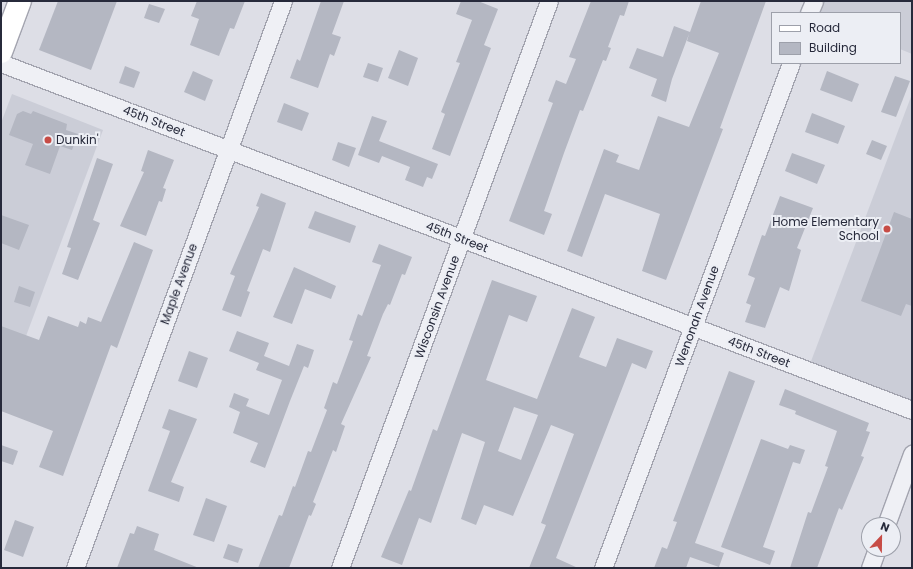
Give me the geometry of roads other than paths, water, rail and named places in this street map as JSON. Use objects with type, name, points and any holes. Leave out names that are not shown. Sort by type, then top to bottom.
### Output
[{"type":"main road","points":[[1,52],[20,1]]},
{"type":"street","name":"Maple Avenue","points":[[75,568],[283,1]]},
{"type":"street","name":"Wisconsin Avenue","points":[[340,568],[549,1]]},
{"type":"street","points":[[809,12],[814,1]]},
{"type":"street","name":"45th Street","points":[[1,64],[912,410]]},
{"type":"street","name":"Wenonah Avenue","points":[[603,568],[791,64]]},
{"type":"street","points":[[889,517],[912,454]]},
{"type":"street","points":[[870,568],[874,557]]},
{"type":"place","name":"Dunkin'","points":[[48,140]]},
{"type":"place","name":"Home Elementary School","points":[[887,229]]}]
